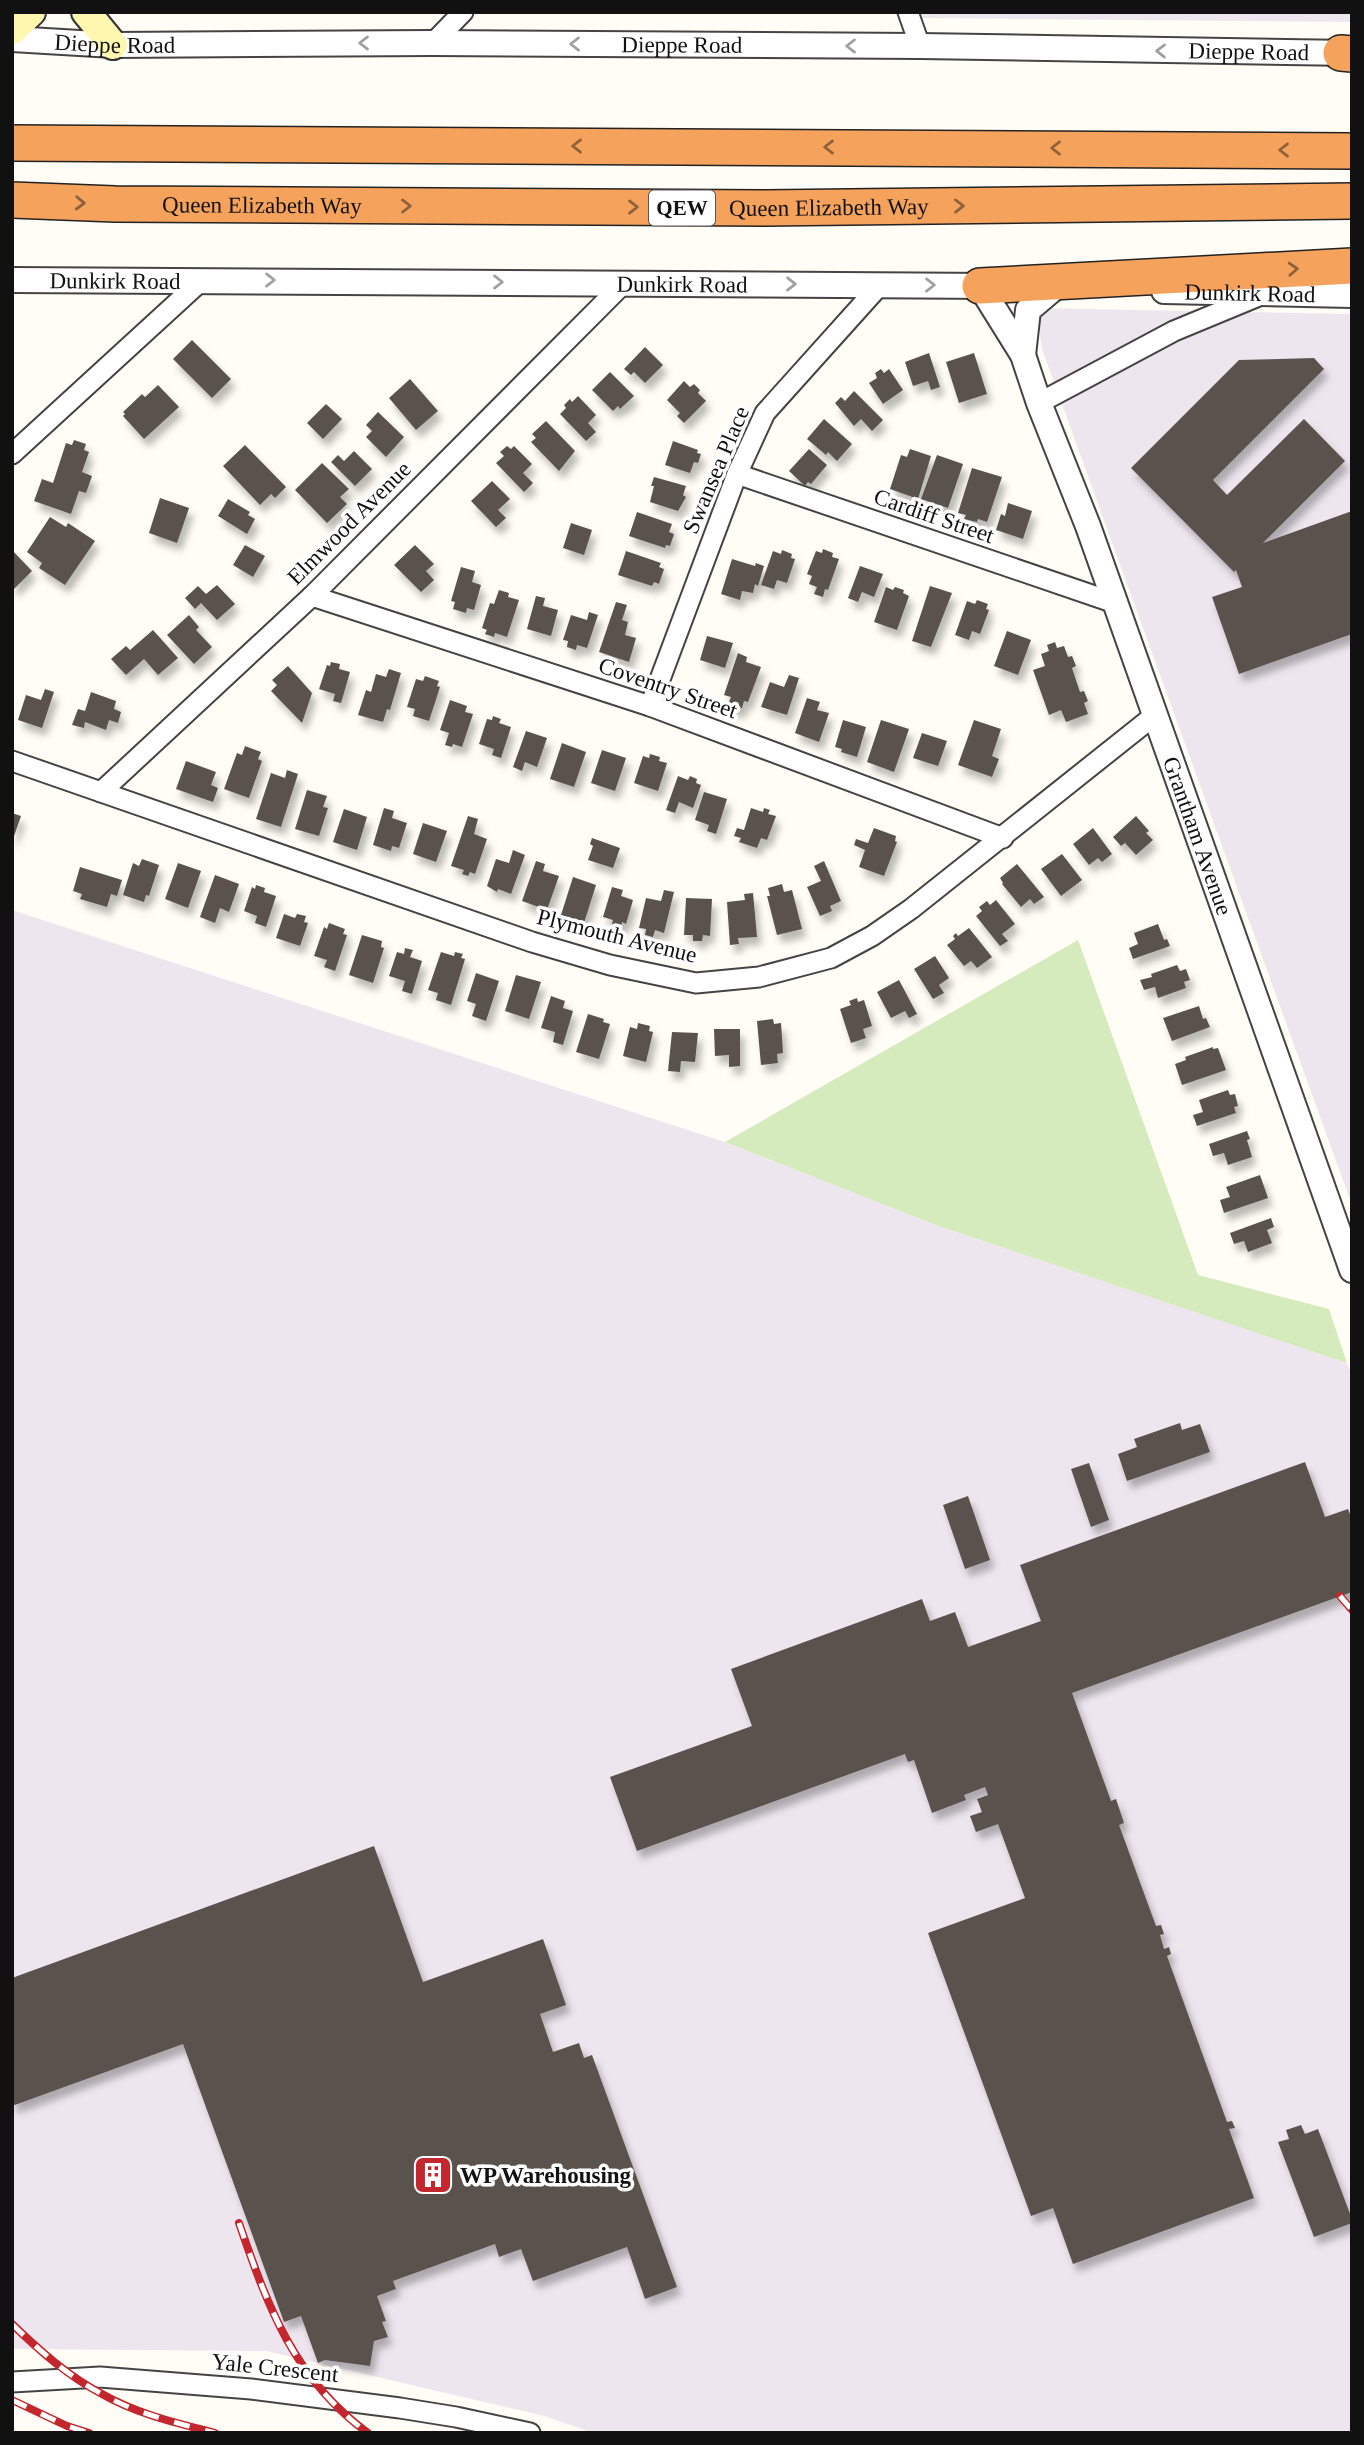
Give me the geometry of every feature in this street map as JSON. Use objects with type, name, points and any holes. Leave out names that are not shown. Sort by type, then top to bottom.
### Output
[{"type":"highway","points":[[12,143],[1352,151]]},
{"type":"highway","name":"Queen Elizabeth Way","points":[[12,200],[128,204],[751,208],[1352,201]]},
{"type":"highway","points":[[980,286],[1065,284],[1352,266]]},
{"type":"main road","points":[[12,30],[31,12]]},
{"type":"main road","points":[[86,12],[113,45]]},
{"type":"street","points":[[433,43],[463,12]]},
{"type":"street","points":[[908,12],[920,46]]},
{"type":"street","name":"Dieppe Road","points":[[12,39],[113,45],[433,43],[920,46],[1348,54]]},
{"type":"street","name":"Dunkirk Road","points":[[12,280],[980,286]]},
{"type":"street","points":[[12,454],[202,280]]},
{"type":"street","name":"Elmwood Avenue","points":[[101,792],[312,596],[625,282]]},
{"type":"street","name":"Dunkirk Road","points":[[1065,284],[1264,294],[1352,295]]},
{"type":"street","name":"Grantham Avenue","points":[[1023,355],[1028,310],[1065,284]]},
{"type":"street","name":"Swansea Place","points":[[650,706],[737,474],[765,413],[880,285]]},
{"type":"street","name":"Grantham Avenue","points":[[980,286],[1023,355],[1088,526],[1352,1270]]},
{"type":"street","points":[[1039,403],[1174,331],[1264,294]]},
{"type":"street","name":"Cardiff Street","points":[[737,474],[1115,603]]},
{"type":"street","name":"Coventry Street","points":[[312,596],[650,706],[1003,838]]},
{"type":"street","name":"Plymouth Avenue","points":[[12,761],[532,942],[610,965],[696,983],[759,977],[831,958],[872,936],[1003,838],[1156,715]]},
{"type":"street","name":"Yale Crescent","points":[[12,2382],[100,2377],[251,2389],[400,2408],[530,2433]]},
{"type":"shaded area","points":[[919,12],[1352,12],[1352,22],[921,18]]},
{"type":"shaded area","points":[[1036,308],[1352,314],[1352,1205],[1042,349]]},
{"type":"shaded area","points":[[12,910],[725,1142],[938,1226],[1347,1363],[1352,1376],[1352,2433],[593,2433],[544,2416],[266,2351],[12,2349]]},
{"type":"green space","points":[[1078,940],[1198,1275],[1329,1309],[1347,1363],[938,1226],[725,1142]]},
{"type":"building","points":[[192,340],[231,379],[212,398],[173,359]]},
{"type":"building","points":[[645,347],[663,365],[645,383],[634,372],[631,375],[624,369]]},
{"type":"building","points":[[929,353],[940,387],[931,390],[928,381],[913,386],[905,362]]},
{"type":"building","points":[[974,353],[987,394],[959,403],[946,362]]},
{"type":"building","points":[[1314,358],[1324,369],[1213,480],[1227,495],[1304,419],[1345,461],[1263,543],[1352,511],[1352,634],[1239,674],[1212,597],[1242,587],[1236,570],[1234,572],[1131,468],[1239,360]]},
{"type":"building","points":[[881,369],[884,373],[889,369],[903,390],[883,404],[869,383],[877,378],[875,373]]},
{"type":"building","points":[[610,372],[634,396],[620,409],[618,406],[613,411],[592,390]]},
{"type":"building","points":[[410,379],[438,411],[416,430],[389,398]]},
{"type":"building","points":[[684,381],[690,387],[694,384],[706,401],[684,423],[677,416],[680,413],[667,400]]},
{"type":"building","points":[[158,385],[179,407],[144,439],[123,416],[123,412],[142,394],[145,397]]},
{"type":"building","points":[[854,391],[883,420],[872,431],[861,419],[854,426],[835,403],[841,397],[845,401]]},
{"type":"building","points":[[578,396],[596,415],[588,423],[596,432],[586,441],[560,414],[570,399],[572,402]]},
{"type":"building","points":[[326,404],[342,419],[323,439],[307,423]]},
{"type":"building","points":[[378,412],[404,437],[386,457],[366,437],[372,431],[366,425]]},
{"type":"building","points":[[824,419],[852,444],[837,461],[807,439]]},
{"type":"building","points":[[546,421],[575,451],[559,471],[531,442],[536,438],[532,434]]},
{"type":"building","points":[[74,440],[86,444],[84,450],[89,452],[82,472],[92,476],[86,493],[79,491],[71,514],[34,501],[42,479],[53,483],[66,443],[72,445]]},
{"type":"building","points":[[673,441],[698,450],[697,453],[701,454],[690,473],[665,465]]},
{"type":"building","points":[[245,445],[286,487],[275,498],[271,494],[260,505],[223,466]]},
{"type":"building","points":[[507,446],[511,449],[514,446],[532,464],[523,473],[533,483],[524,492],[496,463],[504,456],[500,452]]},
{"type":"building","points":[[809,449],[827,465],[811,484],[808,482],[805,486],[789,471]]},
{"type":"building","points":[[910,449],[931,456],[918,499],[890,489],[901,455],[907,457]]},
{"type":"building","points":[[354,451],[372,469],[355,486],[331,462],[338,455],[344,461]]},
{"type":"building","points":[[937,455],[963,464],[948,508],[921,499]]},
{"type":"building","points":[[322,463],[349,489],[340,497],[347,504],[327,523],[295,490]]},
{"type":"building","points":[[972,468],[1002,477],[987,522],[964,519],[966,515],[958,513]]},
{"type":"building","points":[[654,477],[686,486],[683,495],[686,497],[678,511],[650,502]]},
{"type":"building","points":[[492,481],[510,499],[498,510],[506,518],[496,527],[471,501]]},
{"type":"building","points":[[160,498],[189,508],[177,543],[149,533]]},
{"type":"building","points":[[228,499],[250,512],[248,515],[255,519],[247,534],[218,516]]},
{"type":"building","points":[[1008,503],[1032,511],[1023,539],[996,530],[1001,514],[1005,516]]},
{"type":"building","points":[[637,512],[672,524],[669,532],[674,534],[670,546],[666,545],[665,548],[629,536]]},
{"type":"building","points":[[50,517],[66,527],[68,523],[95,541],[65,585],[39,568],[42,563],[27,552]]},
{"type":"building","points":[[571,523],[592,530],[584,555],[563,548]]},
{"type":"building","points":[[245,545],[265,556],[253,577],[233,565]]},
{"type":"building","points":[[415,545],[434,564],[426,571],[434,580],[421,592],[394,565]]},
{"type":"building","points":[[823,549],[839,559],[823,597],[814,594],[817,587],[809,584],[812,576],[807,574],[816,551],[822,553]]},
{"type":"building","points":[[12,550],[32,571],[14,589],[12,587]]},
{"type":"building","points":[[782,550],[792,554],[791,558],[795,559],[787,583],[777,580],[774,589],[761,585],[773,551],[781,554]]},
{"type":"building","points":[[626,551],[661,563],[659,567],[664,569],[659,584],[654,582],[652,586],[618,575]]},
{"type":"building","points":[[732,559],[764,566],[758,586],[755,584],[753,593],[742,591],[740,600],[721,594]]},
{"type":"building","points":[[860,566],[883,574],[874,597],[862,592],[858,602],[848,598]]},
{"type":"building","points":[[461,567],[475,571],[472,582],[481,585],[474,610],[467,608],[466,613],[453,609],[455,602],[451,601]]},
{"type":"building","points":[[217,585],[235,604],[217,620],[201,603],[195,609],[185,598],[198,586],[206,594]]},
{"type":"building","points":[[930,586],[952,593],[931,647],[912,641]]},
{"type":"building","points":[[886,587],[904,590],[903,593],[909,596],[897,630],[874,622]]},
{"type":"building","points":[[499,590],[509,593],[508,597],[519,600],[507,637],[495,633],[494,637],[485,634],[487,630],[482,628],[490,603],[494,604]]},
{"type":"building","points":[[536,596],[545,598],[543,606],[558,610],[551,636],[527,629]]},
{"type":"building","points":[[977,600],[988,604],[986,609],[989,610],[980,634],[972,631],[969,640],[955,635],[967,601],[975,604]]},
{"type":"building","points":[[616,602],[627,605],[622,620],[628,622],[625,635],[636,638],[629,662],[599,652]]},
{"type":"building","points":[[589,612],[598,615],[587,648],[577,645],[576,650],[567,647],[568,641],[563,640],[571,615],[587,620]]},
{"type":"building","points":[[189,615],[199,627],[196,630],[212,647],[194,664],[167,635]]},
{"type":"building","points":[[153,630],[178,658],[158,675],[144,659],[126,675],[111,659],[126,646],[130,650]]},
{"type":"building","points":[[1007,631],[1031,640],[1018,675],[994,666]]},
{"type":"building","points":[[707,636],[733,643],[725,668],[700,660]]},
{"type":"building","points":[[1055,642],[1057,648],[1064,646],[1068,657],[1072,656],[1076,666],[1072,668],[1080,692],[1084,691],[1088,701],[1084,703],[1088,714],[1066,722],[1061,710],[1049,715],[1033,670],[1045,666],[1041,654],[1049,651],[1047,645]]},
{"type":"building","points":[[738,653],[747,657],[746,662],[761,667],[748,702],[744,701],[742,708],[736,711],[728,705],[731,697],[724,695]]},
{"type":"building","points":[[331,662],[340,664],[339,669],[350,672],[341,703],[333,701],[335,694],[319,689],[327,665],[330,666]]},
{"type":"building","points":[[288,666],[312,693],[302,723],[271,691],[277,685],[272,680]]},
{"type":"building","points":[[389,669],[401,673],[390,710],[387,709],[383,722],[358,715],[366,690],[371,692],[376,674],[386,677]]},
{"type":"building","points":[[789,675],[799,678],[787,715],[761,707],[770,682],[784,687]]},
{"type":"building","points":[[425,676],[439,681],[437,686],[440,687],[429,721],[413,716],[415,709],[407,707],[416,679],[423,681]]},
{"type":"building","points":[[45,689],[54,692],[42,728],[18,720],[26,695],[41,700]]},
{"type":"building","points":[[91,692],[116,701],[114,709],[121,712],[118,723],[109,720],[106,730],[85,722],[84,728],[72,725],[78,709],[85,711]]},
{"type":"building","points":[[807,698],[820,702],[817,710],[829,713],[819,742],[795,733]]},
{"type":"building","points":[[450,700],[467,706],[465,712],[473,714],[462,747],[445,745],[449,733],[440,730]]},
{"type":"building","points":[[493,716],[501,719],[499,723],[511,727],[501,758],[492,755],[494,749],[479,744],[487,719],[492,720]]},
{"type":"building","points":[[843,720],[866,727],[857,757],[835,747]]},
{"type":"building","points":[[881,720],[909,729],[894,772],[867,762]]},
{"type":"building","points":[[974,720],[1001,729],[992,756],[999,759],[992,777],[958,765]]},
{"type":"building","points":[[526,731],[547,738],[537,767],[525,762],[522,771],[513,767]]},
{"type":"building","points":[[922,733],[947,741],[938,766],[913,758]]},
{"type":"building","points":[[562,743],[586,752],[574,787],[550,779]]},
{"type":"building","points":[[245,746],[261,752],[258,759],[262,761],[249,798],[224,789],[237,753],[242,755]]},
{"type":"building","points":[[602,750],[626,758],[615,791],[591,783]]},
{"type":"building","points":[[650,754],[667,763],[658,791],[634,783],[643,756],[649,758]]},
{"type":"building","points":[[186,761],[216,772],[211,785],[218,788],[213,802],[176,789]]},
{"type":"building","points":[[287,770],[298,774],[281,827],[256,819],[271,773],[285,778]]},
{"type":"building","points":[[678,776],[688,780],[690,776],[697,779],[696,783],[701,785],[693,808],[679,802],[675,813],[666,810]]},
{"type":"building","points":[[307,790],[327,796],[323,807],[328,808],[319,836],[295,829]]},
{"type":"building","points":[[704,792],[727,799],[716,834],[707,831],[709,825],[695,820]]},
{"type":"building","points":[[384,808],[394,811],[392,818],[407,823],[399,848],[392,846],[391,851],[373,845]]},
{"type":"building","points":[[751,808],[763,812],[764,808],[770,810],[768,814],[776,816],[767,840],[761,838],[757,848],[739,842],[741,838],[734,836],[737,828],[744,830]]},
{"type":"building","points":[[344,809],[367,817],[357,850],[333,842]]},
{"type":"building","points":[[12,813],[21,816],[13,839],[12,839]]},
{"type":"building","points":[[468,816],[478,819],[474,834],[487,839],[475,874],[470,872],[468,876],[462,874],[464,870],[451,866]]},
{"type":"building","points":[[1136,816],[1153,840],[1136,855],[1125,843],[1121,846],[1113,837]]},
{"type":"building","points":[[423,823],[447,831],[436,862],[413,854]]},
{"type":"building","points":[[874,828],[896,836],[897,842],[884,876],[859,867],[865,850],[854,845],[856,839],[868,843]]},
{"type":"building","points":[[1093,828],[1112,854],[1102,862],[1098,858],[1089,865],[1073,844]]},
{"type":"building","points":[[592,838],[620,848],[613,868],[588,860],[593,846],[590,844]]},
{"type":"building","points":[[513,850],[525,855],[511,894],[498,889],[497,892],[487,886],[496,859],[509,863]]},
{"type":"building","points":[[1062,854],[1082,880],[1061,896],[1041,869]]},
{"type":"building","points":[[142,859],[159,865],[149,896],[146,895],[144,902],[123,895],[133,863],[139,866]]},
{"type":"building","points":[[536,861],[545,864],[543,871],[559,876],[547,910],[522,901]]},
{"type":"building","points":[[824,861],[841,901],[830,906],[832,911],[820,916],[807,887],[821,881],[814,866]]},
{"type":"building","points":[[178,863],[201,871],[188,908],[165,899]]},
{"type":"building","points":[[1017,864],[1044,897],[1034,904],[1030,899],[1021,907],[1002,884],[1000,878]]},
{"type":"building","points":[[80,867],[122,880],[117,896],[111,894],[107,907],[80,899],[82,894],[73,891]]},
{"type":"building","points":[[215,875],[239,884],[229,912],[220,908],[215,923],[200,917]]},
{"type":"building","points":[[573,877],[596,885],[584,923],[561,915]]},
{"type":"building","points":[[782,884],[784,892],[792,890],[802,929],[777,935],[767,896],[770,896],[768,888]]},
{"type":"building","points":[[256,885],[265,888],[264,892],[276,896],[266,927],[255,923],[257,916],[244,911],[252,887],[255,889]]},
{"type":"building","points":[[612,887],[623,890],[621,896],[633,900],[626,924],[622,922],[621,927],[612,924],[613,920],[603,917]]},
{"type":"building","points":[[664,890],[674,892],[664,933],[655,930],[653,937],[645,935],[646,929],[639,928],[646,898],[661,901]]},
{"type":"building","points":[[753,893],[757,937],[738,938],[739,944],[730,945],[727,902],[745,900],[744,894]]},
{"type":"building","points":[[686,898],[712,899],[710,936],[703,935],[702,941],[693,941],[693,935],[684,935]]},
{"type":"building","points":[[996,900],[1015,924],[1002,934],[1008,941],[1000,946],[976,916],[982,911],[979,907],[987,901],[990,905]]},
{"type":"building","points":[[284,914],[295,918],[297,914],[306,916],[304,922],[308,923],[300,946],[276,938]]},
{"type":"building","points":[[329,923],[345,929],[343,934],[347,935],[335,971],[324,967],[327,960],[314,956],[324,927],[327,929]]},
{"type":"building","points":[[1158,924],[1164,940],[1167,939],[1170,946],[1133,959],[1129,948],[1138,944],[1134,933]]},
{"type":"building","points":[[969,928],[992,957],[977,968],[971,961],[964,966],[947,945],[955,939],[953,936],[956,933],[958,936]]},
{"type":"building","points":[[362,935],[382,941],[381,947],[384,948],[373,983],[349,975]]},
{"type":"building","points":[[405,948],[413,950],[410,957],[422,961],[412,994],[402,991],[405,981],[389,976],[397,952],[404,954]]},
{"type":"building","points":[[441,952],[454,956],[455,952],[463,954],[461,958],[465,959],[451,1005],[436,1000],[438,993],[428,990]]},
{"type":"building","points":[[935,956],[949,978],[939,985],[944,993],[933,999],[914,969]]},
{"type":"building","points":[[1177,965],[1180,971],[1186,969],[1190,980],[1184,982],[1186,988],[1158,998],[1155,987],[1144,990],[1140,980]]},
{"type":"building","points":[[476,973],[499,981],[486,1021],[472,1016],[476,1004],[467,1001]]},
{"type":"building","points":[[516,975],[541,982],[529,1019],[505,1011]]},
{"type":"building","points":[[899,980],[917,1014],[909,1018],[905,1011],[891,1018],[877,992]]},
{"type":"building","points":[[551,996],[565,1001],[563,1008],[573,1011],[563,1045],[553,1042],[555,1032],[541,1028]]},
{"type":"building","points":[[857,998],[858,1002],[864,1000],[872,1026],[863,1029],[866,1038],[851,1043],[840,1009],[851,1005],[849,1001]]},
{"type":"building","points":[[1199,1006],[1203,1019],[1206,1018],[1210,1027],[1172,1041],[1163,1018]]},
{"type":"building","points":[[588,1014],[610,1024],[599,1059],[576,1052]]},
{"type":"building","points":[[773,1019],[774,1024],[781,1023],[783,1053],[777,1054],[778,1063],[761,1065],[757,1021]]},
{"type":"building","points":[[638,1023],[650,1026],[649,1031],[653,1032],[646,1062],[623,1056],[630,1027],[637,1029]]},
{"type":"building","points":[[714,1029],[740,1029],[740,1066],[729,1067],[729,1055],[715,1056]]},
{"type":"building","points":[[672,1032],[698,1033],[695,1062],[681,1061],[680,1072],[668,1071]]},
{"type":"building","points":[[1213,1047],[1218,1048],[1226,1070],[1182,1085],[1175,1064],[1186,1060],[1185,1057]]},
{"type":"building","points":[[1228,1090],[1230,1095],[1235,1094],[1238,1106],[1234,1107],[1236,1113],[1197,1126],[1193,1115],[1203,1112],[1199,1100]]},
{"type":"building","points":[[1247,1131],[1252,1157],[1228,1165],[1224,1153],[1213,1156],[1209,1144]]},
{"type":"building","points":[[1260,1175],[1268,1198],[1224,1213],[1220,1200],[1230,1197],[1226,1187]]},
{"type":"building","points":[[1271,1218],[1274,1227],[1267,1230],[1272,1243],[1248,1252],[1244,1241],[1234,1244],[1230,1233]]},
{"type":"building","points":[[1180,1423],[1182,1430],[1200,1424],[1210,1452],[1127,1481],[1118,1454],[1137,1447],[1134,1439]]},
{"type":"building","points":[[1305,1462],[1325,1517],[1348,1509],[1352,1519],[1352,1592],[1072,1693],[1111,1801],[1116,1799],[1124,1823],[1119,1825],[1156,1926],[1161,1925],[1164,1934],[1160,1935],[1164,1949],[1169,1947],[1171,1954],[1167,1956],[1227,2122],[1232,2121],[1235,2128],[1229,2129],[1254,2198],[1073,2264],[1053,2208],[1031,2216],[928,1933],[1025,1898],[998,1824],[976,1832],[970,1816],[982,1812],[977,1799],[988,1795],[985,1787],[964,1795],[966,1800],[932,1813],[914,1760],[908,1762],[905,1754],[637,1851],[610,1777],[752,1726],[731,1669],[922,1599],[930,1621],[955,1612],[968,1647],[1041,1621],[1020,1565]]},
{"type":"building","points":[[1089,1463],[1109,1520],[1091,1527],[1071,1469]]},
{"type":"building","points":[[968,1496],[990,1560],[965,1569],[943,1505]]},
{"type":"building","name":"WP Warehousing","points":[[374,1846],[423,1982],[543,1939],[566,2005],[540,2014],[553,2052],[579,2043],[584,2058],[592,2055],[677,2287],[645,2299],[627,2247],[533,2281],[521,2249],[499,2257],[495,2244],[393,2281],[396,2289],[377,2296],[386,2321],[382,2322],[388,2337],[374,2341],[370,2366],[325,2360],[318,2363],[301,2316],[284,2322],[183,2044],[12,2106],[12,1978]]},
{"type":"building","points":[[1301,2125],[1305,2134],[1318,2129],[1352,2219],[1352,2223],[1314,2237],[1278,2142],[1289,2139],[1286,2130]]},
{"type":"railway","points":[[1340,1596],[1352,1610]]},
{"type":"railway","points":[[239,2223],[273,2312],[302,2365],[342,2412],[368,2433]]},
{"type":"railway","points":[[12,2324],[55,2362],[115,2401],[172,2422],[215,2433]]},
{"type":"railway","points":[[12,2400],[67,2426],[89,2433]]},
{"type":"place","name":"WP Warehousing","points":[[433,2175]]}]
